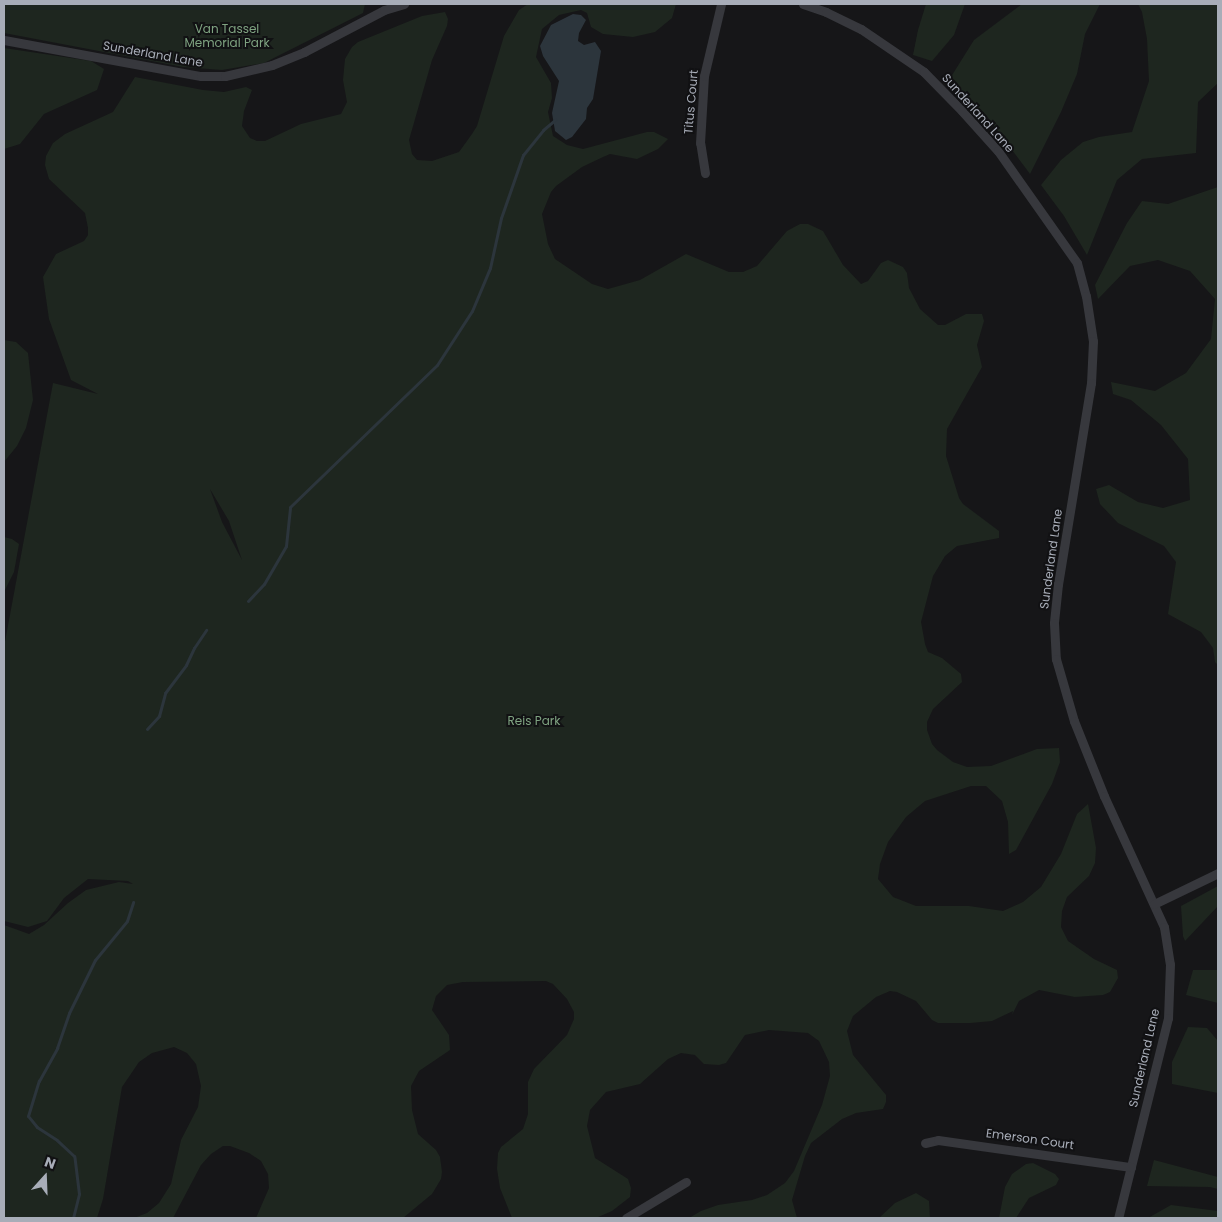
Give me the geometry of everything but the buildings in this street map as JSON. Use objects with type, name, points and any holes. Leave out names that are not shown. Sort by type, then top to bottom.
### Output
[{"type":"street","name":"Sunderland Lane","points":[[4,40],[201,76],[225,76],[272,65],[384,10],[404,4]]},
{"type":"street","name":"Titus Court","points":[[705,173],[700,142],[704,76],[721,4]]},
{"type":"street","name":"Sunderland Lane","points":[[803,4],[826,12],[861,29],[924,72],[998,152],[1077,263],[1086,296],[1093,341],[1092,373],[1085,432],[1064,540],[1058,584],[1054,623],[1056,659],[1074,721],[1104,796],[1164,926],[1170,964],[1168,1018],[1118,1218]]},
{"type":"street","points":[[1154,904],[1218,872]]},
{"type":"street","name":"Emerson Court","points":[[925,1142],[938,1140],[994,1146],[1131,1167]]},
{"type":"street","points":[[626,1218],[686,1182]]},
{"type":"green space","name":"Van Tassel Memorial Park","points":[[4,4],[365,4],[363,13],[264,63],[222,70],[183,67],[4,33]]},
{"type":"green space","name":"Reis Park","points":[[528,4],[676,4],[672,18],[655,32],[633,37],[603,34],[591,27],[587,13],[581,10],[559,15],[542,29],[536,57],[551,83],[552,98],[548,112],[553,136],[567,145],[583,149],[647,132],[654,132],[668,139],[658,149],[637,159],[610,154],[603,157],[582,167],[556,186],[551,192],[542,214],[548,244],[555,259],[592,284],[608,289],[640,280],[686,254],[729,272],[743,272],[757,266],[787,231],[800,224],[808,224],[823,231],[843,265],[861,284],[868,281],[881,263],[888,260],[903,267],[907,273],[909,288],[920,309],[938,325],[945,325],[966,314],[982,314],[984,321],[977,345],[982,367],[947,429],[946,456],[959,498],[963,504],[999,531],[999,538],[957,546],[945,556],[933,576],[921,622],[925,644],[928,652],[942,658],[961,674],[962,682],[933,709],[927,722],[927,730],[932,744],[937,750],[953,762],[967,767],[991,766],[1037,749],[1059,748],[1060,762],[1052,784],[1016,850],[1009,854],[1008,822],[1002,801],[986,786],[971,786],[925,801],[906,817],[888,842],[880,864],[878,879],[893,897],[916,906],[969,906],[1003,911],[1023,902],[1041,887],[1061,854],[1077,814],[1088,804],[1096,848],[1095,863],[1089,876],[1067,897],[1062,911],[1061,927],[1068,941],[1094,959],[1117,970],[1118,978],[1110,992],[1103,995],[1075,997],[1039,990],[1019,1001],[1012,1015],[1013,1011],[992,1021],[970,1023],[938,1023],[932,1020],[916,1001],[897,992],[890,991],[876,997],[853,1016],[847,1031],[853,1055],[886,1095],[886,1102],[883,1109],[856,1113],[842,1119],[811,1143],[805,1156],[792,1200],[797,1218],[689,1218],[718,1205],[752,1200],[767,1195],[785,1183],[794,1171],[822,1105],[830,1076],[829,1062],[819,1041],[808,1033],[769,1030],[745,1035],[726,1063],[719,1065],[704,1064],[695,1055],[681,1053],[668,1059],[640,1084],[606,1092],[590,1110],[587,1126],[595,1158],[628,1179],[631,1188],[630,1197],[612,1211],[596,1218],[512,1218],[500,1188],[497,1169],[498,1153],[501,1147],[523,1129],[528,1114],[528,1082],[534,1069],[567,1035],[574,1019],[574,1012],[567,999],[553,984],[546,981],[463,982],[447,985],[436,996],[432,1010],[449,1035],[450,1050],[419,1071],[411,1086],[412,1110],[418,1134],[436,1150],[440,1157],[441,1179],[432,1194],[403,1218],[256,1218],[269,1188],[268,1174],[261,1161],[249,1153],[230,1146],[223,1146],[211,1154],[201,1165],[173,1218],[134,1218],[147,1213],[159,1203],[171,1184],[181,1140],[198,1107],[201,1086],[196,1064],[187,1053],[174,1047],[152,1053],[139,1062],[122,1087],[103,1199],[97,1218],[4,1218],[4,925],[29,934],[44,925],[68,903],[86,890],[119,882],[133,884],[128,881],[88,879],[64,898],[47,921],[28,927],[4,921],[4,647],[53,383],[98,394],[71,380],[49,319],[43,277],[56,254],[84,241],[88,235],[88,228],[85,213],[49,179],[45,165],[46,156],[53,143],[65,134],[113,112],[135,77],[203,90],[224,92],[246,87],[252,90],[244,111],[242,126],[250,138],[257,141],[265,141],[301,124],[341,114],[347,102],[343,80],[345,59],[352,47],[358,42],[422,16],[445,12],[448,19],[447,26],[432,60],[409,140],[412,154],[417,160],[432,161],[459,152],[477,126],[504,36],[519,10]],"holes":[[[210,489],[229,521],[242,560],[222,522]]]},
{"type":"green space","points":[[926,4],[965,4],[954,35],[932,61],[913,55]]},
{"type":"green space","points":[[1022,4],[1100,4],[1085,34],[1077,74],[1061,112],[1030,174],[986,115],[949,80],[974,40]]},
{"type":"green space","points":[[1138,4],[1218,4],[1218,83],[1198,102],[1196,153],[1142,159],[1117,180],[1087,255],[1064,216],[1041,185],[1061,160],[1083,142],[1099,137],[1132,132],[1149,81],[1147,39],[1142,12]]},
{"type":"green space","points":[[4,48],[91,61],[104,69],[97,90],[44,114],[20,144],[4,149]]},
{"type":"green space","points":[[1218,187],[1218,665],[1215,662],[1213,648],[1201,632],[1168,614],[1176,562],[1164,546],[1118,523],[1100,504],[1096,489],[1109,485],[1138,502],[1163,508],[1190,500],[1188,459],[1161,425],[1131,400],[1113,394],[1111,382],[1155,391],[1186,373],[1211,339],[1215,299],[1190,271],[1158,260],[1130,266],[1098,299],[1095,285],[1127,223],[1142,201],[1168,204]]},
{"type":"green space","points":[[4,340],[16,342],[28,353],[33,400],[26,428],[17,446],[4,462]]},
{"type":"green space","points":[[4,537],[12,539],[19,544],[14,572],[4,592]]},
{"type":"green space","points":[[1218,886],[1218,906],[1185,941],[1181,906]]},
{"type":"green space","points":[[1193,970],[1218,970],[1218,1003],[1186,995]]},
{"type":"green space","points":[[1188,1027],[1207,1028],[1218,1041],[1218,1093],[1172,1084],[1172,1062]]},
{"type":"green space","points":[[1154,1160],[1218,1177],[1218,1189],[1210,1187],[1147,1186]]},
{"type":"green space","points":[[1033,1163],[1055,1174],[1059,1179],[1056,1185],[1029,1198],[1016,1218],[999,1218],[1005,1187],[1012,1174],[1026,1164]]},
{"type":"green space","points":[[916,1193],[929,1201],[930,1218],[879,1218],[895,1203]]},
{"type":"green space","points":[[1171,1205],[1218,1211],[1218,1218],[1148,1218]]},
{"type":"shaded area","points":[[573,14],[581,15],[586,20],[579,33],[578,41],[584,45],[595,42],[601,51],[593,99],[587,108],[586,119],[572,137],[566,140],[555,131],[552,113],[559,81],[543,56],[540,46],[551,25]]},
{"type":"waterway","points":[[248,601],[264,584],[286,546],[290,507],[437,365],[472,311],[490,268],[501,218],[523,155],[543,130],[555,120]]},
{"type":"waterway","points":[[147,729],[159,716],[165,693],[186,665],[206,630]]},
{"type":"waterway","points":[[73,1218],[79,1194],[74,1156],[57,1140],[37,1127],[28,1116],[39,1081],[57,1048],[69,1013],[95,960],[127,921],[133,902]]}]
